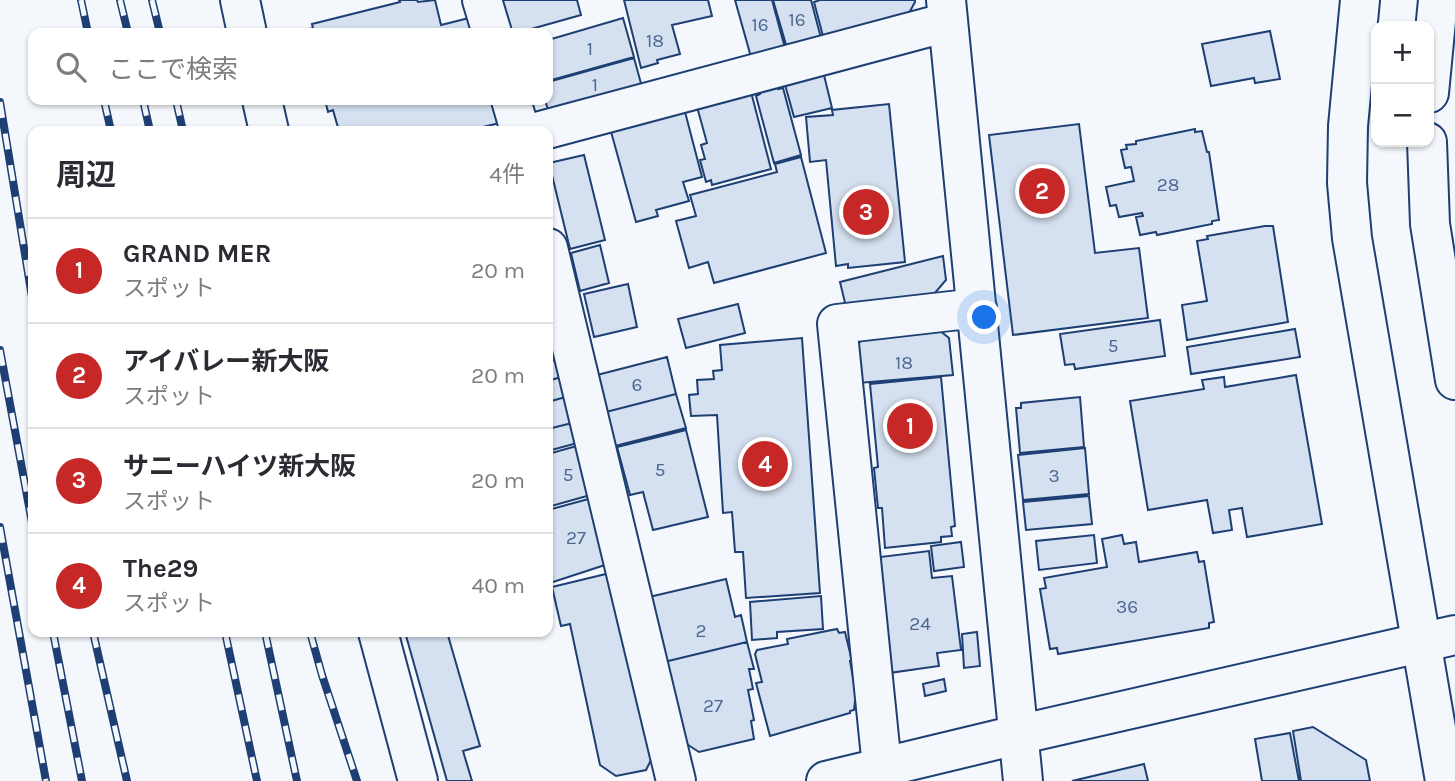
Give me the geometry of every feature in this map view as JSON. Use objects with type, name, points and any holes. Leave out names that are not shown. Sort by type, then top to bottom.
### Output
[{"type":"street","points":[[240,0],[246,28]]},
{"type":"street","points":[[482,0],[490,28]]},
{"type":"street","points":[[1360,0],[1348,126],[1352,238],[1438,639],[1445,781]]},
{"type":"street","points":[[1430,84],[1438,0]]},
{"type":"street","points":[[553,127],[947,11],[1023,781]]},
{"type":"street","points":[[263,105],[268,126]]},
{"type":"street","points":[[512,105],[519,126]]},
{"type":"street","points":[[1427,147],[1430,224],[1455,380]]},
{"type":"street","points":[[553,269],[676,781]]},
{"type":"street","points":[[882,767],[837,324],[977,307]]},
{"type":"street","points":[[380,637],[418,781]]},
{"type":"street","points":[[826,781],[1438,639]]},
{"type":"building","points":[[399,0],[435,0],[441,25],[477,16],[480,28],[313,28],[312,24],[400,2]]},
{"type":"building","points":[[501,0],[577,0],[581,15],[535,28],[509,28]]},
{"type":"building","points":[[624,0],[708,0],[712,16],[672,25],[680,54],[657,60],[658,63],[641,68]]},
{"type":"building","points":[[735,0],[772,0],[785,48],[751,57]]},
{"type":"building","points":[[773,0],[811,0],[821,38],[787,48]]},
{"type":"building","points":[[814,2],[915,2],[907,17],[824,40]]},
{"type":"building","points":[[623,18],[634,57],[553,80],[553,39]]},
{"type":"building","points":[[1270,31],[1280,79],[1255,83],[1254,78],[1211,86],[1202,44]]},
{"type":"building","points":[[634,58],[642,87],[549,113],[547,105],[553,105],[553,81]]},
{"type":"building","points":[[823,71],[832,108],[794,117],[784,81]]},
{"type":"building","points":[[776,83],[778,89],[783,88],[801,155],[774,163],[756,96],[760,94],[758,88]]},
{"type":"building","points":[[750,88],[771,169],[712,185],[711,180],[706,182],[700,160],[705,159],[701,145],[707,143],[696,103]]},
{"type":"building","points":[[889,104],[905,262],[848,268],[848,264],[836,266],[826,160],[810,162],[806,117],[833,115],[832,110]]},
{"type":"building","points":[[326,105],[499,105],[504,122],[487,126],[338,126],[333,110],[328,112]]},
{"type":"building","points":[[684,108],[702,177],[683,182],[689,201],[656,210],[658,216],[636,222],[610,128]]},
{"type":"building","points":[[1079,124],[1095,253],[1139,248],[1148,318],[1013,335],[989,135]]},
{"type":"building","points":[[1195,129],[1195,132],[1202,131],[1209,152],[1219,220],[1212,221],[1212,224],[1157,235],[1156,232],[1140,235],[1136,217],[1143,216],[1142,213],[1119,217],[1116,205],[1110,206],[1106,187],[1134,181],[1131,167],[1125,168],[1121,150],[1127,149],[1126,145],[1136,144],[1136,141]]},
{"type":"building","points":[[584,155],[605,240],[570,249],[553,179],[553,162]]},
{"type":"building","points":[[801,157],[826,253],[714,283],[708,262],[689,268],[676,221],[696,216],[690,195],[777,172],[775,164]]},
{"type":"building","points":[[1273,226],[1288,322],[1187,340],[1182,305],[1207,301],[1197,241],[1208,239],[1207,236]]},
{"type":"building","points":[[600,245],[609,283],[580,291],[571,253]]},
{"type":"building","points":[[943,256],[946,280],[934,294],[846,307],[840,282]]},
{"type":"building","points":[[628,284],[637,327],[594,337],[584,294]]},
{"type":"building","points":[[738,304],[745,333],[686,348],[678,319]]},
{"type":"building","points":[[1160,320],[1165,356],[1075,369],[1074,364],[1065,365],[1060,334]]},
{"type":"building","points":[[934,326],[949,338],[953,375],[858,383],[854,349],[868,332]]},
{"type":"building","points":[[1295,329],[1300,357],[1191,374],[1187,347]]},
{"type":"building","points":[[802,338],[820,593],[746,598],[743,552],[735,552],[732,512],[723,513],[717,415],[691,416],[689,395],[698,394],[697,380],[714,379],[713,371],[722,370],[720,345]]},
{"type":"building","points":[[553,342],[559,359],[553,361]]},
{"type":"building","points":[[667,357],[676,394],[606,412],[597,375]]},
{"type":"building","points":[[559,359],[564,376],[553,379],[553,361]]},
{"type":"building","points":[[1296,375],[1322,524],[1247,537],[1242,508],[1229,510],[1232,530],[1213,533],[1207,500],[1148,510],[1130,401],[1204,389],[1202,380],[1224,377],[1225,387]]},
{"type":"building","points":[[564,376],[569,396],[553,401],[553,379]]},
{"type":"building","points":[[941,377],[955,526],[951,527],[952,536],[941,537],[941,542],[885,548],[882,508],[878,508],[874,468],[878,467],[870,384]]},
{"type":"building","points":[[676,394],[686,428],[615,446],[606,412]]},
{"type":"building","points":[[569,396],[576,422],[553,428],[553,401]]},
{"type":"building","points":[[1080,397],[1084,447],[1020,453],[1016,408],[1021,408],[1021,403]]},
{"type":"building","points":[[576,422],[581,442],[553,450],[553,428]]},
{"type":"building","points":[[686,430],[708,517],[653,530],[643,492],[630,495],[617,447]]},
{"type":"building","points":[[580,445],[594,494],[553,506],[553,453]]},
{"type":"building","points":[[1085,448],[1089,494],[1023,500],[1018,455]]},
{"type":"building","points":[[1089,496],[1092,524],[1026,530],[1023,502]]},
{"type":"building","points":[[592,498],[611,563],[553,582],[553,509]]},
{"type":"building","points":[[1094,535],[1097,563],[1039,570],[1036,541]]},
{"type":"building","points":[[1122,535],[1124,544],[1136,542],[1139,562],[1197,552],[1199,562],[1204,561],[1214,622],[1209,623],[1209,628],[1058,654],[1057,648],[1050,649],[1040,589],[1046,588],[1044,578],[1107,567],[1102,539]]},
{"type":"building","points":[[961,542],[964,567],[934,571],[931,546]]},
{"type":"building","points":[[929,551],[932,578],[952,576],[961,650],[937,653],[939,666],[889,673],[879,596],[884,595],[880,557]]},
{"type":"building","points":[[610,573],[655,752],[646,770],[616,776],[600,765],[570,624],[561,626],[553,587]]},
{"type":"building","points":[[726,579],[735,617],[741,615],[747,642],[664,662],[649,597]]},
{"type":"building","points":[[821,596],[823,629],[777,632],[777,638],[752,640],[750,602]]},
{"type":"building","points":[[837,629],[839,633],[845,632],[852,661],[857,700],[854,710],[770,736],[756,683],[762,682],[755,654],[757,650],[788,644],[787,639]]},
{"type":"building","points":[[977,632],[980,666],[964,668],[962,634]]},
{"type":"building","points":[[406,637],[448,637],[480,746],[463,751],[472,781],[447,781]]},
{"type":"building","points":[[747,642],[754,669],[749,669],[753,689],[748,690],[754,720],[751,721],[754,739],[699,752],[682,741],[664,662]]},
{"type":"building","points":[[944,679],[946,691],[925,696],[923,684]]},
{"type":"building","points":[[1313,727],[1366,760],[1370,781],[1301,781],[1293,731]]},
{"type":"building","points":[[1290,733],[1299,781],[1262,781],[1255,739]]},
{"type":"building","points":[[1144,764],[1148,781],[1072,781]]},
{"type":"railway","points":[[81,0],[87,28]]},
{"type":"railway","points":[[120,0],[127,28]]},
{"type":"railway","points":[[152,0],[159,28]]},
{"type":"railway","points":[[0,102],[28,273]]},
{"type":"railway","points":[[105,105],[110,126]]},
{"type":"railway","points":[[144,105],[149,126]]},
{"type":"railway","points":[[177,105],[182,126]]},
{"type":"railway","points":[[0,350],[28,501]]},
{"type":"railway","points":[[0,527],[46,781]]},
{"type":"railway","points":[[54,637],[82,781]]},
{"type":"railway","points":[[94,637],[127,781]]},
{"type":"railway","points":[[226,637],[257,781]]},
{"type":"railway","points":[[266,637],[297,781]]},
{"type":"railway","points":[[311,637],[357,781]]},
{"type":"place","name":"アイバレー新大阪","points":[[1042,191]]},
{"type":"place","name":"サニーハイツ新大阪","points":[[866,212]]},
{"type":"place","name":"GRAND MER","points":[[910,426]]},
{"type":"place","name":"The29","points":[[765,464]]}]
